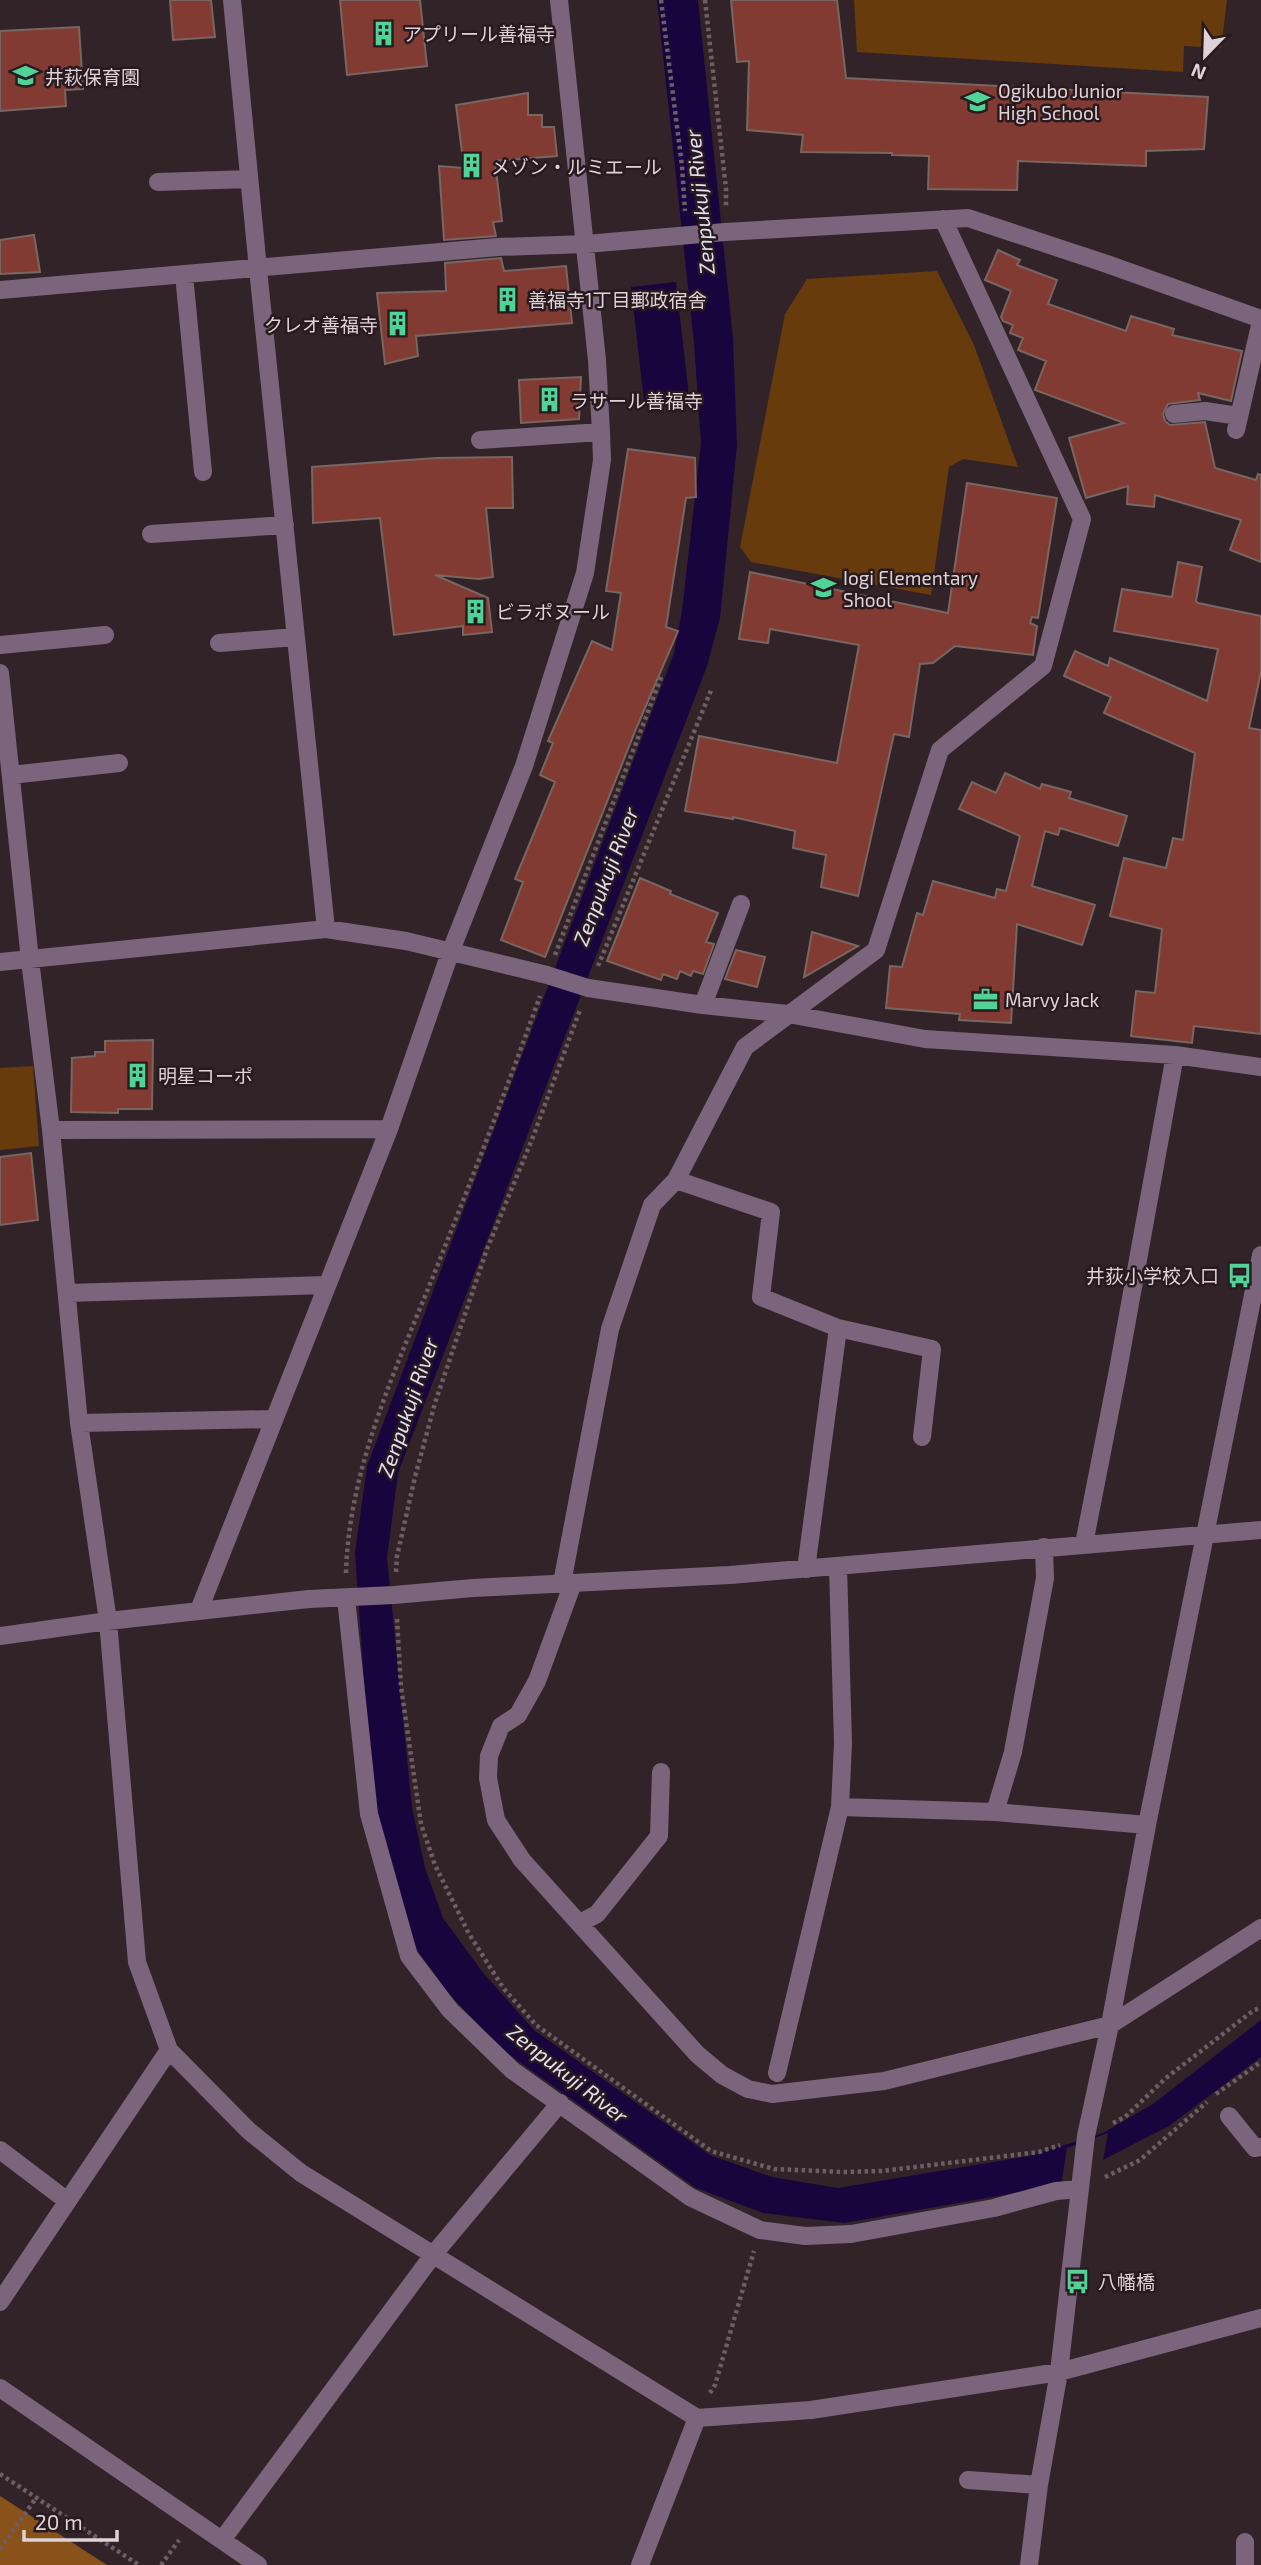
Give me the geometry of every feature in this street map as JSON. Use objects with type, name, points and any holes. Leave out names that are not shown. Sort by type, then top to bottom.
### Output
[{"type":"street","points":[[232,0],[326,929]]},
{"type":"street","points":[[199,1610],[389,1129],[450,953],[524,766],[585,573],[602,460],[601,432],[586,244],[559,0]]},
{"type":"street","points":[[158,182],[249,179]]},
{"type":"street","points":[[0,290],[498,247],[586,244],[725,232],[968,218],[1107,264],[1261,320],[1238,423],[1205,411],[1174,414]]},
{"type":"street","points":[[943,219],[1082,519],[1044,666],[940,750],[876,950],[745,1047],[677,1180],[652,1205],[610,1329],[567,1583],[530,1696],[518,1715],[501,1726],[489,1756],[488,1778],[496,1820],[522,1860],[637,1990],[697,2054],[722,2075],[748,2089],[772,2094],[884,2081],[1110,2025],[1261,1927]]},
{"type":"street","points":[[184,275],[202,472]]},
{"type":"street","points":[[480,440],[601,432]]},
{"type":"street","points":[[150,534],[285,524]]},
{"type":"street","points":[[0,645],[105,635]]},
{"type":"street","points":[[219,643],[296,637]]},
{"type":"street","points":[[0,674],[51,1130],[79,1423],[108,1621],[137,1962],[169,2050],[249,2131],[301,2172],[696,2418],[811,2410],[1059,2372],[1261,2318]]},
{"type":"street","points":[[11,775],[119,763]]},
{"type":"street","points":[[703,1005],[741,904]]},
{"type":"street","points":[[0,962],[326,929],[406,941],[552,976],[588,988],[788,1014],[925,1039],[1175,1055],[1261,1067]]},
{"type":"street","points":[[1084,1544],[1175,1055]]},
{"type":"street","points":[[51,1130],[389,1129]]},
{"type":"street","points":[[677,1180],[771,1212],[761,1297],[838,1328],[932,1349],[922,1437]]},
{"type":"street","points":[[1029,2565],[1039,2485],[1059,2372],[1085,2139],[1110,2025],[1147,1825],[1261,1255]]},
{"type":"street","points":[[68,1293],[326,1285]]},
{"type":"street","points":[[806,1569],[838,1328]]},
{"type":"street","points":[[79,1423],[273,1419]]},
{"type":"street","points":[[0,1636],[199,1610],[309,1599],[730,1575],[1261,1530]]},
{"type":"street","points":[[995,1812],[1016,1739],[1045,1578],[1044,1547]]},
{"type":"street","points":[[777,2073],[840,1807],[843,1743],[838,1566]]},
{"type":"street","points":[[348,1598],[369,1814],[410,1956],[450,2010],[512,2070],[690,2197],[760,2230],[805,2236],[851,2234],[994,2208],[1080,2184]]},
{"type":"street","points":[[580,1923],[597,1914],[659,1836],[661,1772]]},
{"type":"street","points":[[840,1807],[995,1812],[1147,1825]]},
{"type":"street","points":[[0,2302],[169,2050]]},
{"type":"street","points":[[222,2540],[433,2255],[560,2103]]},
{"type":"street","points":[[1229,2116],[1255,2148],[1261,2147]]},
{"type":"street","points":[[0,2150],[66,2200]]},
{"type":"street","points":[[0,2388],[258,2565]]},
{"type":"street","points":[[640,2565],[696,2418]]},
{"type":"street","points":[[968,2480],[1039,2485]]},
{"type":"street","points":[[1245,2542],[1245,2565]]},
{"type":"path","points":[[661,0],[688,235]]},
{"type":"path","points":[[705,0],[726,189],[725,232]]},
{"type":"path","points":[[348,1598],[347,1542],[363,1458],[552,976],[662,675]]},
{"type":"path","points":[[1085,2139],[1125,2117],[1167,2078],[1254,2010],[1261,2008]]},
{"type":"path","points":[[1080,2184],[1140,2160],[1222,2090],[1261,2062]]},
{"type":"path","points":[[696,2418],[715,2385],[760,2230]]},
{"type":"path","points":[[0,2474],[139,2565]]},
{"type":"path","points":[[0,2549],[36,2498]]},
{"type":"shaded area","points":[[854,0],[1227,0],[1221,48],[1184,46],[1183,72],[857,52]]},
{"type":"shaded area","points":[[937,271],[974,345],[1018,467],[963,459],[949,467],[931,595],[751,562],[740,547],[785,314],[807,279]]},
{"type":"shaded area","points":[[33,1066],[39,1146],[0,1150],[0,1068]]},
{"type":"shaded area","points":[[0,2496],[107,2565],[0,2565]]},
{"type":"water","name":"Zenpukuji River","points":[[657,0],[698,0],[733,338],[737,445],[720,618],[707,666],[398,1473],[387,1558],[412,1808],[425,1868],[443,1918],[484,1974],[534,2030],[710,2155],[772,2177],[838,2188],[1029,2156],[1103,2133],[1153,2104],[1261,2020],[1261,2057],[1169,2126],[1050,2187],[844,2223],[763,2213],[696,2188],[504,2051],[448,1993],[412,1943],[374,1821],[355,1553],[367,1466],[674,653],[682,611],[701,443],[694,343]]},
{"type":"water","points":[[676,282],[689,396],[644,401],[631,287]]},
{"type":"pier","points":[[1108,2133],[1102,2166],[1061,2185],[1067,2148]]},
{"type":"building","points":[[170,0],[211,0],[215,37],[173,40]]},
{"type":"building","name":"アプリール善福寺","points":[[340,0],[420,0],[427,66],[347,75]]},
{"type":"building","points":[[731,0],[837,0],[846,78],[1208,97],[1204,149],[1146,151],[1146,166],[1018,161],[1017,190],[928,189],[929,156],[801,152],[803,135],[747,130],[749,61],[737,62]]},
{"type":"building","points":[[79,27],[83,89],[65,90],[66,106],[0,111],[0,31]]},
{"type":"building","name":"メゾン・ルミエール","points":[[528,93],[528,115],[542,115],[542,127],[554,127],[557,156],[495,161],[502,221],[493,222],[496,236],[444,240],[439,166],[464,168],[456,105]]},
{"type":"building","points":[[34,235],[40,272],[0,274],[0,240]]},
{"type":"building","points":[[998,250],[1020,260],[1017,265],[1057,280],[1048,304],[1126,331],[1131,316],[1174,329],[1172,335],[1242,351],[1231,401],[1198,393],[1200,400],[1168,404],[1163,414],[1170,425],[1205,422],[1215,468],[1256,480],[1258,474],[1261,475],[1261,562],[1230,550],[1241,520],[1155,495],[1154,507],[1127,504],[1128,486],[1086,498],[1069,438],[1124,423],[1035,390],[1046,361],[1018,350],[1023,338],[1010,333],[1013,325],[1003,321],[1001,317],[1011,291],[985,280]]},
{"type":"building","name":"善福寺1丁目郵政宿舎","points":[[501,258],[504,271],[566,266],[572,323],[416,336],[418,356],[385,364],[377,293],[446,291],[445,263]]},
{"type":"building","name":"ラサール善福寺","points":[[581,377],[579,419],[521,423],[519,380]]},
{"type":"building","points":[[628,449],[695,458],[696,497],[686,498],[666,627],[678,631],[545,957],[501,940],[523,882],[515,879],[555,782],[540,775],[553,743],[548,741],[592,641],[612,650],[621,593],[606,591]]},
{"type":"building","points":[[512,457],[513,508],[486,508],[493,577],[479,579],[435,575],[488,598],[492,632],[463,635],[463,626],[394,635],[380,518],[313,523],[312,467],[436,458]]},
{"type":"building","points":[[967,483],[1057,498],[1038,618],[1032,617],[1030,623],[1037,626],[1033,655],[955,646],[933,663],[920,664],[909,737],[894,734],[858,896],[821,887],[826,855],[793,848],[795,831],[733,817],[685,811],[699,736],[837,763],[859,645],[770,629],[768,643],[739,639],[750,572],[948,613]]},
{"type":"building","points":[[1178,562],[1202,567],[1196,601],[1198,603],[1261,616],[1261,672],[1249,728],[1261,730],[1261,1034],[1194,1026],[1192,1043],[1131,1036],[1136,991],[1155,993],[1162,929],[1110,916],[1124,858],[1166,868],[1173,838],[1183,840],[1195,753],[1104,713],[1111,697],[1064,676],[1075,651],[1108,666],[1110,658],[1207,701],[1218,649],[1114,631],[1122,589],[1172,597]]},
{"type":"building","points":[[1005,773],[1040,789],[1042,784],[1071,792],[1069,798],[1127,816],[1118,846],[1060,828],[1058,835],[1045,831],[1032,886],[1095,905],[1082,945],[1017,924],[1011,1023],[959,1020],[960,1014],[886,1008],[890,966],[902,967],[917,913],[923,915],[933,881],[995,898],[997,889],[1006,891],[1020,836],[959,809],[972,782],[996,793]]},
{"type":"building","points":[[640,878],[671,891],[670,894],[718,913],[706,942],[714,944],[703,974],[693,971],[691,976],[680,971],[677,979],[663,974],[661,980],[607,961]]},
{"type":"building","points":[[812,932],[858,946],[804,977]]},
{"type":"building","points":[[736,950],[765,957],[757,987],[725,979]]},
{"type":"building","points":[[153,1040],[152,1109],[118,1109],[118,1113],[71,1112],[72,1058],[95,1056],[95,1052],[105,1052],[105,1041]]},
{"type":"building","points":[[31,1153],[38,1220],[0,1225],[0,1157]]},
{"type":"place","name":"アプリール善福寺","points":[[383,33]]},
{"type":"place","name":"井萩保育園","points":[[25,76]]},
{"type":"place","name":"Ogikubo Junior High School","points":[[978,101]]},
{"type":"place","name":"メゾン・ルミエール","points":[[471,166]]},
{"type":"place","name":"善福寺1丁目郵政宿舎","points":[[508,299]]},
{"type":"place","name":"クレオ善福寺","points":[[398,324]]},
{"type":"place","name":"ラサール善福寺","points":[[550,400]]},
{"type":"place","name":"Iogi Elementary Shool","points":[[823,588]]},
{"type":"place","name":"ビラポヌール","points":[[476,611]]},
{"type":"place","name":"Marvy Jack","points":[[985,999]]},
{"type":"place","name":"明星コーポ","points":[[138,1075]]},
{"type":"place","name":"井荻小学校入口","points":[[1239,1275]]},
{"type":"place","name":"八幡橋","points":[[1078,2281]]}]
